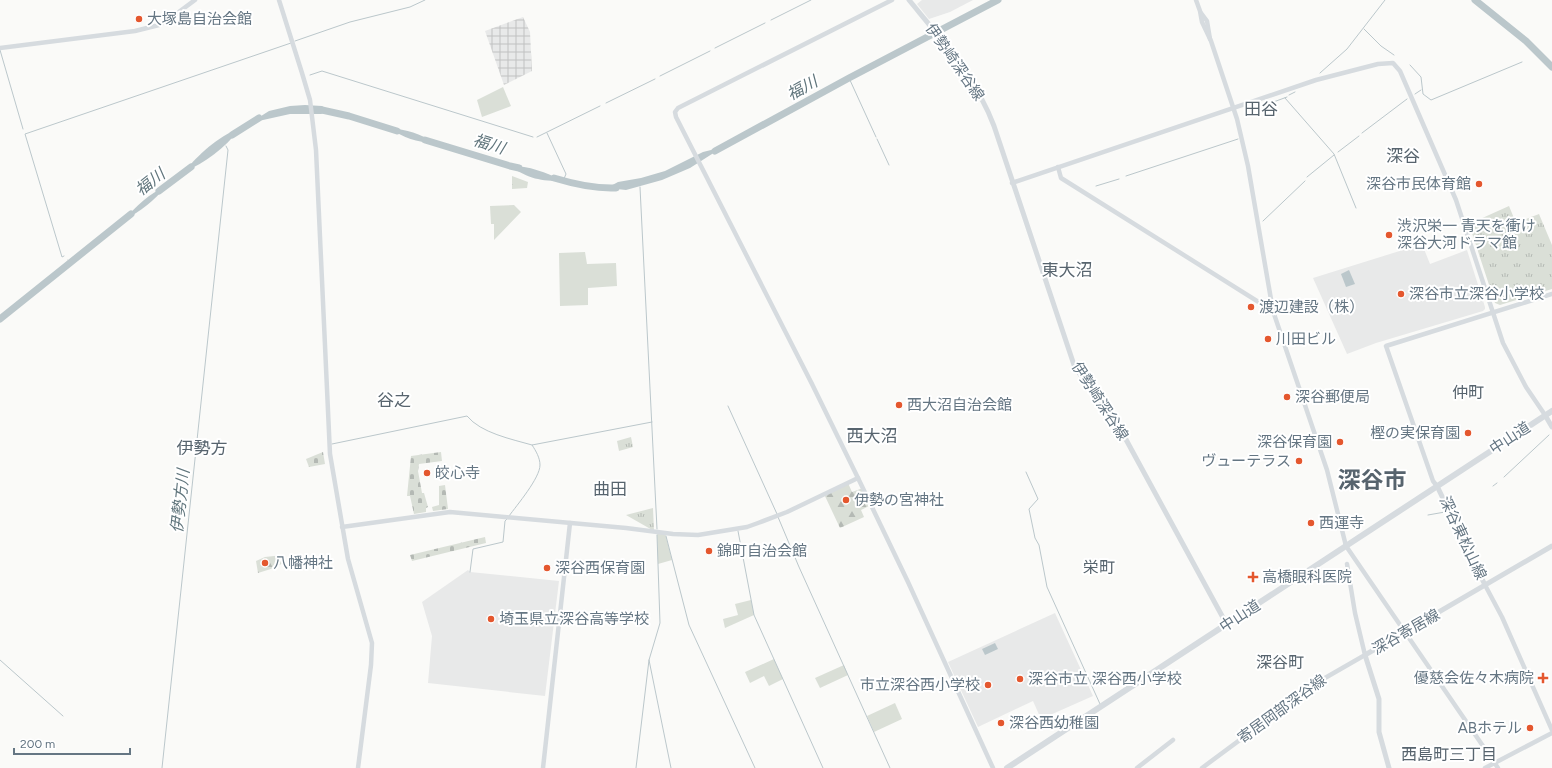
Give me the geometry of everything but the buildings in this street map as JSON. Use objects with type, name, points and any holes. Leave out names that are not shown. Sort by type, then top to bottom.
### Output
[{"type":"highway","name":"中山道","points":[[1007,768],[1552,411]]},
{"type":"main road","name":"伊勢崎深谷線","points":[[909,0],[963,68],[982,98],[994,126],[1074,365],[1085,382],[1110,412],[1227,625]]},
{"type":"main road","points":[[1545,415],[1552,427]]},
{"type":"main road","name":"深谷東松山線","points":[[1437,486],[1485,585],[1552,546]]},
{"type":"main road","name":"深谷寄居線","points":[[1389,768],[1379,732],[1379,700],[1366,655],[1485,585]]},
{"type":"street","points":[[0,48],[135,31],[168,20],[196,0]]},
{"type":"street","points":[[279,0],[310,100],[316,150],[329,442],[342,527],[352,577],[372,643],[371,665],[358,768]]},
{"type":"street","points":[[892,0],[678,108],[675,112],[676,117],[858,478],[908,582],[993,768]]},
{"type":"street","points":[[1196,0],[1207,22],[1210,41],[1233,107],[1248,166],[1273,311],[1327,470],[1346,546],[1498,768]]},
{"type":"street","points":[[1012,183],[1316,80],[1378,64],[1394,64],[1399,69],[1456,200],[1503,343],[1514,365],[1545,415]]},
{"type":"street","points":[[1058,167],[1061,178],[1273,311]]},
{"type":"street","points":[[1437,486],[1433,480],[1386,346],[1552,294]]},
{"type":"street","points":[[342,527],[450,512],[626,528],[673,534],[698,535],[747,527],[778,516],[858,478]]},
{"type":"street","points":[[543,768],[570,523]]},
{"type":"street","points":[[1347,564],[1355,613],[1366,655]]},
{"type":"street","points":[[1485,585],[1502,617],[1552,730]]},
{"type":"street","name":"寄居岡部深谷線","points":[[1202,768],[1318,682],[1366,655]]},
{"type":"street","points":[[1485,768],[1552,733]]},
{"type":"street","points":[[1137,768],[1173,740]]},
{"type":"shaded area","points":[[922,0],[973,0],[950,12],[929,19],[917,4]]},
{"type":"shaded area","points":[[523,17],[530,32],[532,71],[504,85],[485,31]]},
{"type":"shaded area","points":[[290,106],[322,106],[330,111],[321,114],[290,114],[250,123],[269,111]]},
{"type":"shaded area","points":[[389,128],[413,132],[435,143],[410,139]]},
{"type":"shaded area","points":[[239,129],[221,149],[184,172],[216,141]]},
{"type":"shaded area","points":[[723,147],[690,168],[662,180],[626,190],[607,188],[618,182],[641,178],[665,171],[703,152]]},
{"type":"shaded area","points":[[510,166],[537,170],[563,181],[535,178],[523,174]]},
{"type":"shaded area","points":[[166,186],[147,205],[124,220],[143,201]]},
{"type":"shaded area","name":"深谷市立深谷小学校","points":[[1422,244],[1430,264],[1467,250],[1485,309],[1483,311],[1376,343],[1347,354],[1313,278]]},
{"type":"shaded area","points":[[1349,270],[1355,284],[1346,287],[1341,274]]},
{"type":"shaded area","name":"埼玉県立深谷高等学校","points":[[468,570],[470,572],[559,581],[545,696],[428,683],[432,636],[422,602]]},
{"type":"shaded area","name":"深谷市立 深谷西小学校","points":[[1055,613],[1093,696],[1041,719],[1033,701],[978,727],[948,662]]},
{"type":"shaded area","points":[[995,643],[998,649],[985,655],[982,649]]},
{"type":"green space","points":[[503,87],[511,106],[482,117],[477,100]]},
{"type":"green space","points":[[512,176],[528,182],[527,188],[512,189]]},
{"type":"green space","points":[[514,205],[521,212],[494,240],[494,224],[491,224],[490,206]]},
{"type":"green space","points":[[1509,206],[1516,223],[1539,214],[1552,245],[1552,289],[1500,305],[1495,303],[1469,224]]},
{"type":"green space","points":[[585,252],[587,264],[616,263],[617,286],[588,288],[588,305],[560,306],[559,253]]},
{"type":"green space","points":[[631,437],[633,447],[619,451],[617,441]]},
{"type":"green space","points":[[323,452],[325,464],[309,467],[306,459]]},
{"type":"green space","points":[[441,452],[442,461],[419,464],[418,471],[422,493],[424,493],[428,507],[426,508],[426,512],[414,514],[410,496],[407,496],[411,456]]},
{"type":"green space","points":[[848,483],[852,492],[863,488],[871,505],[861,510],[864,517],[840,528],[824,494]]},
{"type":"green space","points":[[445,485],[448,509],[433,511],[432,507],[439,505],[439,486]]},
{"type":"green space","points":[[653,508],[654,531],[626,515]]},
{"type":"green space","points":[[657,532],[665,533],[672,560],[658,564]]},
{"type":"green space","points":[[485,537],[486,543],[412,561],[410,555]]},
{"type":"green space","points":[[283,555],[285,562],[274,568],[258,573],[256,561],[265,557]]},
{"type":"green space","points":[[751,600],[754,615],[725,628],[723,619],[738,615],[735,604]]},
{"type":"green space","points":[[774,659],[783,679],[769,686],[764,676],[750,683],[745,672]]},
{"type":"green space","points":[[844,665],[848,675],[820,688],[815,678]]},
{"type":"green space","points":[[895,703],[902,719],[874,732],[867,716]]},
{"type":"waterway","points":[[295,41],[350,22],[410,7],[425,0]]},
{"type":"waterway","points":[[771,20],[811,0]]},
{"type":"waterway","name":"福川","points":[[715,151],[849,78],[998,0]]},
{"type":"waterway","points":[[1320,73],[1347,49],[1385,0]]},
{"type":"waterway","points":[[1475,0],[1526,41],[1552,67]]},
{"type":"waterway","points":[[715,48],[765,23]]},
{"type":"waterway","points":[[1364,29],[1381,46],[1394,55]]},
{"type":"waterway","points":[[64,256],[62,257],[25,134],[291,43]]},
{"type":"waterway","points":[[0,50],[23,129]]},
{"type":"waterway","points":[[660,76],[710,51]]},
{"type":"waterway","points":[[1410,65],[1421,77],[1423,94],[1431,100],[1522,62]]},
{"type":"waterway","points":[[310,75],[322,71],[533,137]]},
{"type":"waterway","points":[[849,78],[876,137]]},
{"type":"waterway","points":[[606,103],[655,79]]},
{"type":"waterway","points":[[1415,94],[1421,90]]},
{"type":"waterway","points":[[1289,95],[1295,92]]},
{"type":"waterway","points":[[1260,107],[1287,97]]},
{"type":"waterway","points":[[1285,98],[1334,154],[1356,208]]},
{"type":"waterway","points":[[1362,133],[1407,99]]},
{"type":"waterway","points":[[537,137],[600,106]]},
{"type":"waterway","name":"福川","points":[[322,110],[349,116],[397,131]]},
{"type":"waterway","name":"福川","points":[[232,135],[259,118]]},
{"type":"waterway","points":[[547,133],[566,174],[563,181]]},
{"type":"waterway","points":[[1338,152],[1359,136]]},
{"type":"waterway","points":[[877,139],[889,165]]},
{"type":"waterway","points":[[1126,176],[1238,139]]},
{"type":"waterway","name":"福川","points":[[425,140],[519,168]]},
{"type":"waterway","name":"伊勢方川","points":[[162,768],[228,150],[226,146]]},
{"type":"waterway","points":[[1307,177],[1334,155]]},
{"type":"waterway","name":"福川","points":[[159,191],[191,167]]},
{"type":"waterway","name":"福川","points":[[554,178],[585,186],[616,188]]},
{"type":"waterway","points":[[1096,186],[1119,179]]},
{"type":"waterway","points":[[1263,221],[1305,181]]},
{"type":"waterway","points":[[640,187],[657,529]]},
{"type":"waterway","name":"福川","points":[[0,319],[131,214]]},
{"type":"waterway","points":[[728,406],[777,514]]},
{"type":"waterway","points":[[332,444],[467,416],[473,422],[488,431],[506,438],[532,445]]},
{"type":"waterway","points":[[509,516],[528,491],[539,470],[539,460],[532,445],[652,422]]},
{"type":"waterway","points":[[1504,477],[1549,435]]},
{"type":"waterway","points":[[1026,472],[1038,499],[1029,509],[1035,538],[1039,545],[1047,587],[1100,704]]},
{"type":"waterway","points":[[1493,486],[1497,483]]},
{"type":"waterway","points":[[1428,515],[1445,512]]},
{"type":"waterway","points":[[778,517],[890,768]]},
{"type":"waterway","points":[[470,572],[473,549],[503,542],[505,521],[507,519]]},
{"type":"waterway","points":[[738,531],[754,615],[823,768]]},
{"type":"waterway","points":[[657,535],[660,623],[649,660],[671,768]]},
{"type":"waterway","points":[[666,536],[689,625],[755,768]]},
{"type":"waterway","points":[[0,660],[63,716]]},
{"type":"waterway","points":[[636,768],[649,660]]},
{"type":"place","name":"大塚島自治会館","points":[[139,19]]},
{"type":"place","name":"深谷市民体育館","points":[[1479,184]]},
{"type":"place","name":"渋沢栄一 青天を衝け 深谷大河ドラマ館","points":[[1389,235]]},
{"type":"place","name":"深谷市立深谷小学校","points":[[1401,294]]},
{"type":"place","name":"渡辺建設（株）","points":[[1251,307]]},
{"type":"place","name":"川田ビル","points":[[1268,339]]},
{"type":"place","name":"深谷郵便局","points":[[1287,397]]},
{"type":"place","name":"西大沼自治会館","points":[[899,405]]},
{"type":"place","name":"樫の実保育園","points":[[1468,433]]},
{"type":"place","name":"深谷保育園","points":[[1340,442]]},
{"type":"place","name":"ヴューテラス","points":[[1299,461]]},
{"type":"place","name":"皎心寺","points":[[427,473]]},
{"type":"place","name":"伊勢の宮神社","points":[[846,500]]},
{"type":"place","name":"西運寺","points":[[1311,523]]},
{"type":"place","name":"錦町自治会館","points":[[709,551]]},
{"type":"place","name":"八幡神社","points":[[265,563]]},
{"type":"place","name":"深谷西保育園","points":[[547,568]]},
{"type":"place","name":"高橋眼科医院","points":[[1253,577]]},
{"type":"place","name":"埼玉県立深谷高等学校","points":[[491,619]]},
{"type":"place","name":"優慈会佐々木病院","points":[[1543,678]]},
{"type":"place","name":"深谷市立 深谷西小学校","points":[[1020,679]]},
{"type":"place","name":"市立深谷西小学校","points":[[988,685]]},
{"type":"place","name":"深谷西幼稚園","points":[[1001,723]]},
{"type":"place","name":"ABホテル","points":[[1530,728]]},
{"type":"district","name":"田谷","points":[[1261,109]]},
{"type":"district","name":"深谷","points":[[1403,156]]},
{"type":"district","name":"東大沼","points":[[1067,270]]},
{"type":"district","name":"仲町","points":[[1468,392]]},
{"type":"district","name":"谷之","points":[[394,400]]},
{"type":"district","name":"西大沼","points":[[872,436]]},
{"type":"district","name":"伊勢方","points":[[202,448]]},
{"type":"district","name":"深谷市","points":[[1372,480]]},
{"type":"district","name":"曲田","points":[[610,489]]},
{"type":"district","name":"栄町","points":[[1099,567]]},
{"type":"district","name":"深谷町","points":[[1280,662]]},
{"type":"district","name":"西島町三丁目","points":[[1449,754]]}]
